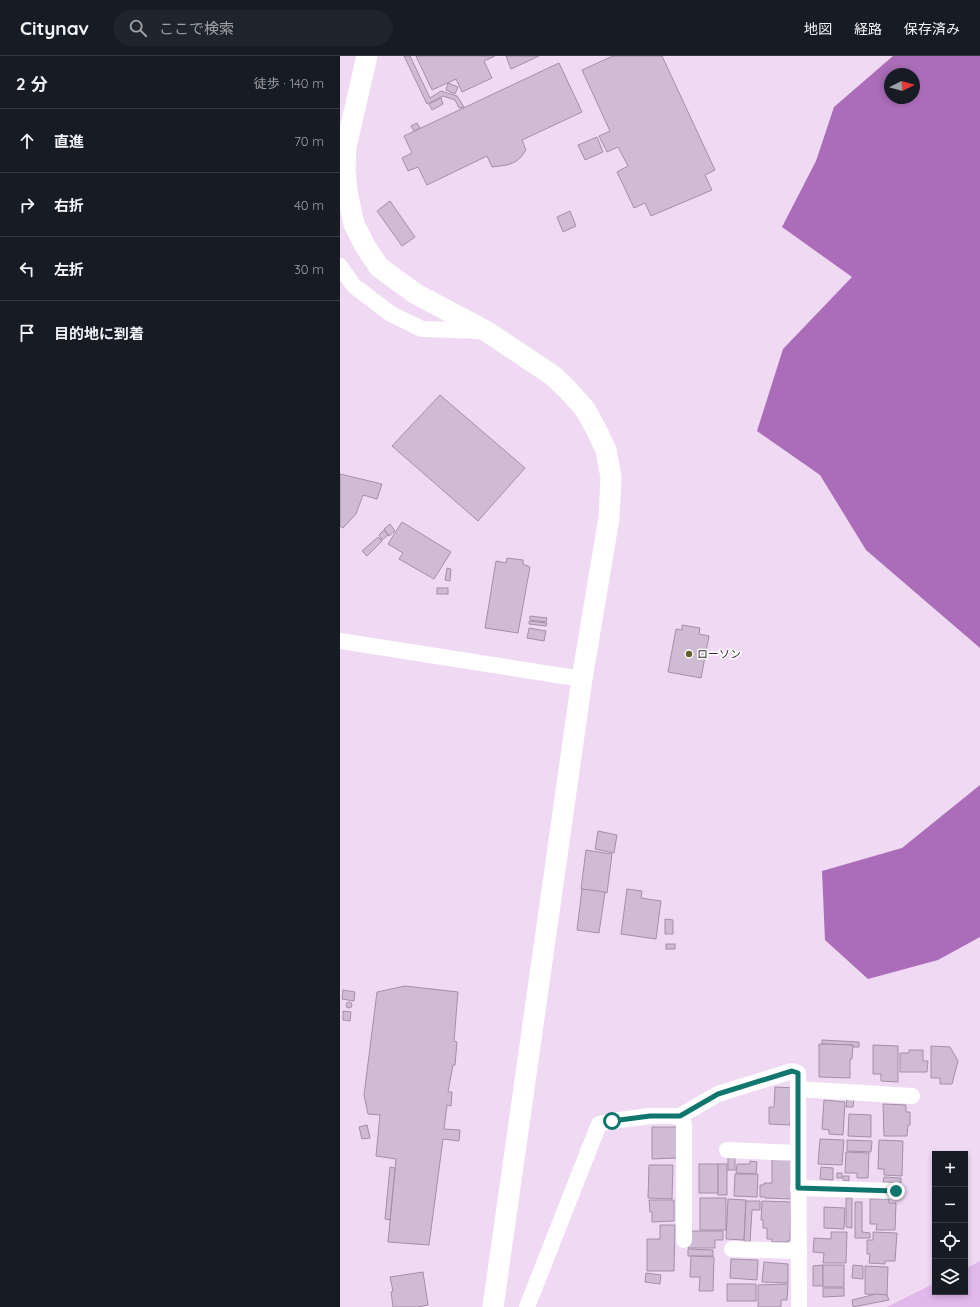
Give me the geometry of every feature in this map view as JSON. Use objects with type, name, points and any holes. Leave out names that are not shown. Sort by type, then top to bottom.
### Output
[{"type":"street","points":[[368,56],[346,147],[345,162],[347,192],[354,224],[365,246],[379,267],[416,294],[486,331],[552,375],[567,389],[585,409],[606,450],[611,477],[609,518],[582,679],[493,1307]]},
{"type":"street","points":[[340,266],[354,286],[391,314],[422,329],[486,331]]},
{"type":"street","points":[[340,641],[582,679]]},
{"type":"street","points":[[527,1307],[599,1124],[650,1116],[680,1116],[718,1094],[792,1071],[798,1073],[799,1307]]},
{"type":"street","points":[[798,1089],[912,1096]]},
{"type":"street","points":[[680,1116],[684,1124],[684,1240]]},
{"type":"street","points":[[727,1150],[798,1153]]},
{"type":"street","points":[[798,1188],[896,1191]]},
{"type":"street","points":[[732,1249],[798,1251]]},
{"type":"shaded area","points":[[893,56],[980,56],[980,648],[866,550],[820,475],[757,431],[783,349],[852,277],[782,227],[816,161],[834,107]]},
{"type":"shaded area","points":[[980,785],[980,937],[938,960],[868,979],[825,940],[822,871],[902,848]]},
{"type":"shaded area","points":[[980,1261],[980,1307],[887,1307],[932,1284],[932,1295],[968,1295],[968,1267]]},
{"type":"building","points":[[404,56],[410,56],[430,98],[441,91],[457,96],[464,107],[459,108],[455,100],[443,96],[427,104]]},
{"type":"building","points":[[416,56],[495,56],[484,61],[492,78],[462,92],[456,79],[432,90]]},
{"type":"building","points":[[506,56],[539,56],[511,69]]},
{"type":"building","points":[[613,56],[662,56],[715,170],[705,175],[712,190],[651,216],[645,203],[634,208],[617,172],[628,166],[618,147],[607,152],[599,136],[610,131],[582,70]]},
{"type":"building","points":[[559,63],[582,112],[522,140],[526,150],[515,162],[507,165],[492,167],[487,156],[427,185],[418,167],[408,171],[402,158],[412,153],[404,136]]},
{"type":"building","points":[[448,83],[458,87],[455,94],[446,90]]},
{"type":"building","points":[[441,98],[443,104],[432,110],[429,104]]},
{"type":"building","points":[[417,123],[420,128],[414,131],[411,126]]},
{"type":"building","points":[[597,137],[603,152],[585,160],[578,145]]},
{"type":"building","points":[[390,201],[415,237],[402,246],[377,211]]},
{"type":"building","points":[[570,211],[576,226],[563,232],[557,217]]},
{"type":"building","points":[[440,395],[525,468],[478,521],[392,446]]},
{"type":"building","points":[[340,474],[382,484],[377,499],[363,495],[356,514],[343,528],[340,526]]},
{"type":"building","points":[[402,522],[451,552],[434,579],[399,559],[403,553],[388,544]]},
{"type":"building","points":[[390,524],[395,531],[389,536],[384,529]]},
{"type":"building","points":[[384,530],[388,535],[382,540],[379,535]]},
{"type":"building","points":[[378,537],[382,541],[367,556],[362,551]]},
{"type":"building","points":[[507,558],[523,560],[523,564],[530,567],[518,633],[485,628],[496,561],[506,563]]},
{"type":"building","points":[[447,568],[451,569],[450,581],[445,580]]},
{"type":"building","points":[[437,588],[448,588],[448,594],[437,594]]},
{"type":"building","points":[[530,616],[547,618],[546,622],[530,620]]},
{"type":"building","points":[[529,621],[547,623],[546,626],[529,624]]},
{"type":"building","name":"ローソン","points":[[682,625],[700,628],[699,634],[709,636],[701,678],[668,672],[676,629],[682,630]]},
{"type":"building","points":[[529,628],[546,631],[544,641],[527,638]]},
{"type":"building","points":[[598,831],[617,835],[614,853],[595,849]]},
{"type":"building","points":[[586,850],[612,854],[607,893],[581,889]]},
{"type":"building","points":[[582,889],[605,892],[599,933],[577,930]]},
{"type":"building","points":[[627,889],[642,891],[641,898],[661,901],[656,939],[621,934]]},
{"type":"building","points":[[665,919],[673,920],[673,934],[665,934]]},
{"type":"building","points":[[666,944],[675,944],[675,949],[666,949]]},
{"type":"building","points":[[405,986],[458,992],[454,1041],[457,1042],[455,1065],[453,1065],[448,1092],[452,1092],[451,1106],[447,1105],[444,1129],[460,1130],[459,1141],[443,1139],[429,1245],[388,1242],[396,1159],[376,1156],[380,1115],[368,1114],[364,1095],[377,992]]},
{"type":"building","points":[[343,990],[355,992],[354,1001],[342,999]]},
{"type":"building","points":[[349,1002],[352,1005],[349,1008],[346,1005]]},
{"type":"building","points":[[343,1011],[351,1012],[350,1021],[343,1020]]},
{"type":"building","points":[[822,1040],[859,1042],[859,1047],[853,1047],[853,1045],[822,1044]]},
{"type":"building","points":[[819,1044],[853,1045],[852,1059],[850,1059],[850,1078],[819,1077]]},
{"type":"building","points":[[873,1045],[898,1046],[898,1082],[881,1081],[881,1074],[873,1074]]},
{"type":"building","points":[[931,1046],[950,1047],[958,1061],[952,1084],[940,1084],[940,1078],[931,1078]]},
{"type":"building","points":[[909,1050],[923,1050],[923,1061],[928,1061],[927,1072],[900,1072],[900,1053],[909,1053]]},
{"type":"building","points":[[775,1087],[797,1088],[795,1123],[790,1122],[790,1125],[769,1124],[769,1107],[774,1107]]},
{"type":"building","points":[[847,1098],[854,1098],[853,1107],[846,1107]]},
{"type":"building","points":[[824,1100],[845,1102],[843,1135],[829,1134],[829,1130],[822,1129]]},
{"type":"building","points":[[883,1104],[906,1105],[906,1112],[910,1112],[910,1125],[908,1125],[907,1136],[884,1136]]},
{"type":"building","points":[[849,1114],[871,1115],[871,1137],[848,1136]]},
{"type":"building","points":[[367,1125],[370,1138],[362,1139],[359,1127]]},
{"type":"building","points":[[652,1127],[677,1127],[677,1158],[652,1159]]},
{"type":"building","points":[[820,1139],[844,1140],[842,1165],[818,1164]]},
{"type":"building","points":[[847,1140],[872,1141],[871,1152],[847,1151]]},
{"type":"building","points":[[879,1140],[903,1141],[902,1176],[884,1175],[884,1169],[878,1169]]},
{"type":"building","points":[[846,1152],[869,1153],[868,1178],[857,1178],[857,1173],[845,1173]]},
{"type":"building","points":[[728,1155],[735,1155],[735,1170],[728,1170]]},
{"type":"building","points":[[772,1159],[789,1160],[792,1162],[791,1199],[760,1197],[760,1185],[764,1185],[764,1183],[772,1183]]},
{"type":"building","points":[[750,1161],[757,1162],[756,1174],[736,1173],[737,1164],[750,1164]]},
{"type":"building","points":[[699,1164],[718,1164],[718,1193],[699,1193]]},
{"type":"building","points":[[718,1164],[727,1164],[727,1195],[718,1195]]},
{"type":"building","points":[[649,1165],[673,1165],[672,1199],[648,1198]]},
{"type":"building","points":[[390,1167],[395,1168],[390,1220],[385,1219]]},
{"type":"building","points":[[821,1167],[833,1168],[833,1180],[820,1179]]},
{"type":"building","points":[[837,1173],[842,1173],[842,1178],[837,1178]]},
{"type":"building","points":[[735,1174],[758,1174],[757,1197],[734,1196]]},
{"type":"building","points":[[843,1176],[849,1176],[849,1181],[843,1180]]},
{"type":"building","points":[[884,1177],[901,1178],[901,1183],[883,1182]]},
{"type":"building","points":[[700,1198],[726,1198],[726,1230],[700,1230]]},
{"type":"building","points":[[846,1198],[852,1198],[852,1228],[846,1227]]},
{"type":"building","points":[[728,1199],[746,1200],[744,1240],[726,1239]]},
{"type":"building","points":[[870,1199],[889,1199],[889,1203],[896,1203],[895,1230],[876,1230],[877,1224],[870,1224]]},
{"type":"building","points":[[649,1200],[674,1200],[674,1221],[652,1222],[652,1212],[650,1212]]},
{"type":"building","points":[[746,1201],[760,1201],[760,1210],[752,1210],[750,1242],[744,1241]]},
{"type":"building","points":[[762,1201],[791,1202],[790,1241],[772,1242],[772,1239],[767,1239],[767,1228],[763,1228],[763,1220],[761,1220]]},
{"type":"building","points":[[855,1202],[862,1202],[862,1232],[870,1233],[870,1238],[855,1238]]},
{"type":"building","points":[[824,1207],[845,1208],[844,1229],[824,1228]]},
{"type":"building","points":[[660,1225],[675,1225],[674,1271],[647,1271],[647,1239],[660,1239]]},
{"type":"building","points":[[688,1231],[723,1231],[723,1240],[715,1240],[715,1248],[688,1248]]},
{"type":"building","points":[[831,1232],[847,1232],[846,1263],[823,1263],[824,1253],[813,1252],[814,1238],[831,1239]]},
{"type":"building","points":[[873,1232],[897,1233],[895,1261],[885,1261],[885,1264],[869,1263],[870,1254],[867,1254],[867,1240],[873,1240]]},
{"type":"building","points":[[688,1249],[713,1250],[713,1256],[688,1256]]},
{"type":"building","points":[[691,1256],[714,1257],[713,1291],[699,1291],[700,1277],[690,1277]]},
{"type":"building","points":[[731,1259],[758,1260],[757,1280],[730,1278]]},
{"type":"building","points":[[764,1262],[788,1264],[788,1283],[762,1282]]},
{"type":"building","points":[[823,1265],[823,1286],[813,1286],[813,1266]]},
{"type":"building","points":[[823,1265],[844,1265],[844,1287],[823,1287]]},
{"type":"building","points":[[853,1265],[863,1266],[863,1279],[852,1278]]},
{"type":"building","points":[[865,1266],[888,1267],[887,1295],[865,1294]]},
{"type":"building","points":[[423,1272],[428,1305],[417,1307],[393,1307],[391,1292],[393,1291],[390,1277]]},
{"type":"building","points":[[646,1273],[661,1275],[660,1284],[645,1282]]},
{"type":"building","points":[[727,1284],[756,1284],[756,1301],[727,1301]]},
{"type":"building","points":[[788,1284],[787,1300],[781,1300],[781,1307],[758,1307],[758,1285]]},
{"type":"building","points":[[823,1288],[844,1288],[844,1296],[823,1297]]},
{"type":"building","points":[[876,1294],[887,1295],[889,1300],[853,1307],[852,1300]]},
{"type":"place","name":"ローソン","points":[[689,654]]},
{"type":"route","points":[[612,1121],[650,1116],[680,1116],[718,1094],[792,1071],[798,1073],[798,1188],[896,1191]]}]
